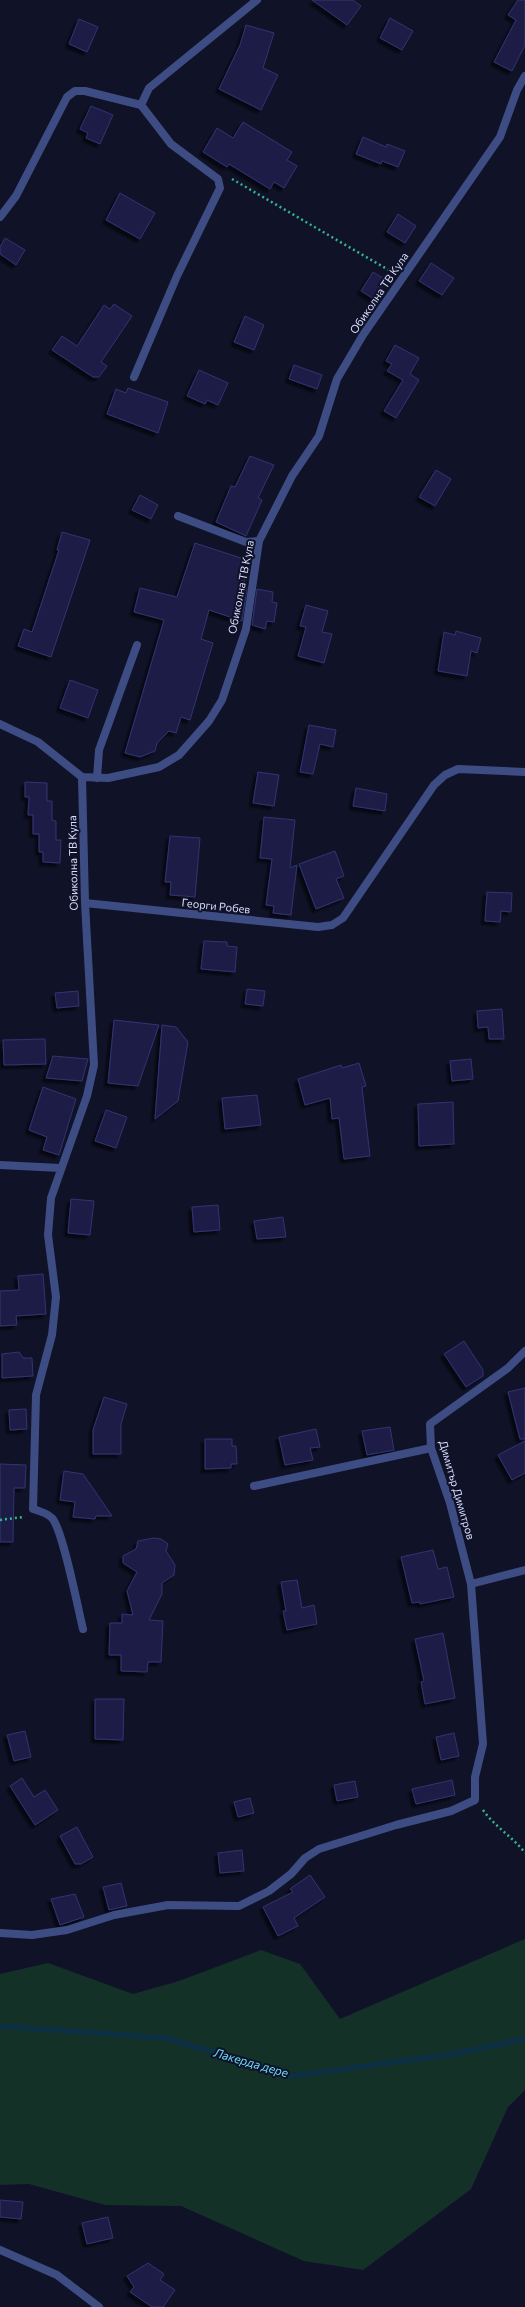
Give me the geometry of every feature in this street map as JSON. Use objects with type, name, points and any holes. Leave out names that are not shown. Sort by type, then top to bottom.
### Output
[{"type":"street","points":[[141,105],[149,88],[257,0]]},
{"type":"street","name":"Обиколна ТВ Кула","points":[[33,1509],[36,1396],[52,1335],[56,1297],[48,1235],[51,1198],[60,1168],[87,1096],[94,1065],[85,903],[82,777],[97,778],[129,774],[159,767],[179,755],[209,721],[222,700],[246,629],[259,541],[292,476],[319,436],[337,379],[363,335],[500,137],[517,90],[525,76]]},
{"type":"street","points":[[0,217],[16,196],[67,97],[75,91],[85,90],[141,105],[171,144],[211,171],[218,179],[220,188],[217,198],[177,276],[134,377]]},
{"type":"street","points":[[178,516],[246,542],[259,541]]},
{"type":"street","points":[[97,778],[99,750],[137,645]]},
{"type":"street","points":[[0,724],[38,742],[82,777]]},
{"type":"street","name":"Георги Робев","points":[[85,903],[318,928],[332,925],[343,918],[434,785],[445,775],[458,769],[525,772]]},
{"type":"street","points":[[0,1165],[60,1168]]},
{"type":"street","name":"Димитър Димитров","points":[[476,1800],[475,1777],[483,1744],[471,1584],[450,1503],[431,1448],[430,1424],[508,1368],[525,1351]]},
{"type":"street","points":[[254,1486],[431,1448]]},
{"type":"street","points":[[33,1509],[46,1513],[53,1519],[64,1552],[83,1629]]},
{"type":"street","points":[[471,1584],[525,1570]]},
{"type":"street","points":[[0,1933],[32,1935],[67,1930],[114,1915],[168,1905],[239,1906],[269,1891],[291,1874],[305,1858],[319,1849],[396,1825],[451,1811],[476,1800]]},
{"type":"street","points":[[0,2250],[57,2275],[99,2307]]},
{"type":"path","points":[[218,179],[235,180],[403,278]]},
{"type":"path","points":[[0,1520],[22,1518],[33,1509]]},
{"type":"path","points":[[476,1800],[492,1823],[520,1846],[525,1853]]},
{"type":"green space","points":[[525,1939],[525,2090],[508,2107],[471,2189],[363,2270],[304,2261],[181,2206],[105,2205],[29,2184],[0,2185],[0,1974],[48,1963],[133,1994],[179,1981],[261,1950],[300,1964],[340,2019]]},
{"type":"building","points":[[312,0],[353,0],[361,6],[347,25]]},
{"type":"building","points":[[518,0],[525,0],[525,45],[512,71],[494,62],[516,20],[508,15]]},
{"type":"building","points":[[390,18],[413,31],[402,50],[380,38]]},
{"type":"building","points":[[79,19],[98,27],[87,52],[69,44]]},
{"type":"building","points":[[246,25],[274,33],[263,68],[278,75],[261,110],[219,89],[240,45]]},
{"type":"building","points":[[91,106],[113,115],[100,144],[86,138],[88,133],[80,129]]},
{"type":"building","points":[[243,122],[292,152],[287,160],[297,166],[284,188],[274,182],[270,189],[229,164],[227,167],[203,152],[217,128],[233,138]]},
{"type":"building","points":[[363,137],[386,147],[387,144],[405,151],[398,167],[382,161],[381,164],[356,154]]},
{"type":"building","points":[[120,193],[155,213],[140,239],[106,220]]},
{"type":"building","points":[[398,214],[416,226],[405,243],[387,232]]},
{"type":"building","points":[[5,238],[25,250],[16,265],[0,254],[0,247]]},
{"type":"building","points":[[431,263],[454,278],[442,295],[419,281]]},
{"type":"building","points":[[373,272],[386,280],[374,299],[361,291]]},
{"type":"building","points":[[114,304],[132,316],[101,362],[107,366],[99,377],[93,377],[52,350],[62,336],[77,346],[104,305],[110,309]]},
{"type":"building","points":[[245,316],[264,325],[254,350],[234,342]]},
{"type":"building","points":[[395,345],[419,358],[410,374],[419,380],[396,418],[384,411],[403,380],[387,371],[392,364],[386,361]]},
{"type":"building","points":[[294,365],[322,375],[317,389],[289,379]]},
{"type":"building","points":[[199,370],[228,383],[218,405],[207,400],[205,404],[187,396]]},
{"type":"building","points":[[128,388],[168,402],[158,433],[107,414],[116,389],[126,393]]},
{"type":"building","points":[[250,456],[274,465],[258,498],[262,500],[246,536],[216,522],[231,486],[235,487]]},
{"type":"building","points":[[436,470],[451,479],[435,506],[419,497]]},
{"type":"building","points":[[140,495],[158,505],[151,519],[132,510]]},
{"type":"building","points":[[62,532],[90,540],[51,657],[18,646],[24,629],[32,632],[59,550],[57,550]]},
{"type":"building","points":[[195,543],[250,561],[243,587],[247,588],[242,621],[209,610],[201,639],[213,643],[190,720],[181,717],[176,733],[169,731],[157,743],[155,751],[140,757],[125,753],[164,620],[134,612],[140,588],[177,597]]},
{"type":"building","points":[[257,589],[273,592],[272,602],[277,603],[274,622],[267,621],[265,629],[252,625]]},
{"type":"building","points":[[306,605],[328,611],[322,632],[332,634],[324,663],[298,656],[306,627],[300,626]]},
{"type":"building","points":[[456,631],[481,638],[477,653],[471,651],[467,676],[438,671],[444,632],[455,635]]},
{"type":"building","points":[[70,680],[98,690],[88,718],[60,708]]},
{"type":"building","points":[[309,725],[336,730],[333,747],[320,744],[313,774],[300,772]]},
{"type":"building","points":[[258,772],[279,775],[274,806],[253,803]]},
{"type":"building","points":[[25,782],[47,783],[47,801],[52,801],[52,820],[56,821],[56,840],[61,840],[60,863],[43,862],[43,852],[39,852],[39,834],[33,834],[33,815],[28,815],[29,797],[25,797]]},
{"type":"building","points":[[356,788],[387,794],[385,811],[353,806]]},
{"type":"building","points":[[264,817],[295,820],[290,868],[297,865],[291,915],[273,913],[274,906],[266,905],[272,859],[260,858]]},
{"type":"building","points":[[170,836],[200,838],[195,897],[170,895],[171,882],[165,882]]},
{"type":"building","points":[[335,851],[344,876],[336,879],[344,898],[316,909],[299,864]]},
{"type":"building","points":[[487,892],[512,893],[511,912],[501,911],[500,922],[485,921]]},
{"type":"building","points":[[204,941],[227,942],[227,946],[237,947],[235,972],[201,969]]},
{"type":"building","points":[[247,989],[265,991],[263,1006],[245,1004]]},
{"type":"building","points":[[78,991],[79,1006],[57,1008],[55,993]]},
{"type":"building","points":[[502,1009],[504,1039],[489,1039],[488,1027],[478,1028],[477,1011]]},
{"type":"building","points":[[114,1020],[159,1025],[138,1086],[108,1083]]},
{"type":"building","points":[[162,1025],[176,1027],[188,1042],[178,1101],[155,1119]]},
{"type":"building","points":[[45,1039],[46,1064],[4,1065],[3,1040]]},
{"type":"building","points":[[53,1056],[88,1059],[82,1081],[46,1078]]},
{"type":"building","points":[[471,1059],[473,1079],[452,1081],[450,1061]]},
{"type":"building","points":[[359,1063],[366,1086],[362,1087],[370,1156],[344,1159],[339,1118],[332,1119],[330,1098],[305,1105],[298,1079],[341,1065],[342,1068]]},
{"type":"building","points":[[43,1087],[76,1099],[59,1155],[43,1150],[47,1137],[29,1130]]},
{"type":"building","points":[[257,1095],[261,1125],[225,1129],[222,1098]]},
{"type":"building","points":[[453,1102],[454,1144],[419,1146],[418,1104]]},
{"type":"building","points":[[106,1110],[127,1117],[116,1148],[95,1141]]},
{"type":"building","points":[[71,1199],[94,1201],[90,1235],[68,1233]]},
{"type":"building","points":[[218,1205],[220,1230],[194,1232],[192,1207]]},
{"type":"building","points":[[283,1217],[286,1237],[257,1239],[254,1221]]},
{"type":"building","points":[[43,1274],[46,1314],[16,1316],[17,1325],[0,1326],[0,1291],[19,1290],[18,1276]]},
{"type":"building","points":[[464,1341],[483,1370],[483,1376],[466,1387],[444,1354]]},
{"type":"building","points":[[19,1352],[23,1358],[32,1358],[33,1376],[2,1378],[2,1354]]},
{"type":"building","points":[[525,1388],[525,1439],[520,1439],[508,1392]]},
{"type":"building","points":[[104,1397],[127,1404],[121,1424],[121,1454],[93,1454],[93,1430]]},
{"type":"building","points":[[26,1409],[27,1429],[10,1430],[9,1410]]},
{"type":"building","points":[[390,1427],[394,1450],[367,1455],[362,1431]]},
{"type":"building","points":[[316,1429],[320,1447],[310,1448],[313,1460],[285,1465],[279,1437]]},
{"type":"building","points":[[205,1439],[232,1439],[232,1446],[236,1446],[237,1464],[231,1464],[231,1468],[205,1469]]},
{"type":"building","points":[[525,1441],[525,1473],[512,1480],[498,1455]]},
{"type":"building","points":[[0,1464],[26,1465],[25,1488],[14,1488],[13,1542],[0,1542]]},
{"type":"building","points":[[64,1471],[83,1474],[112,1516],[96,1516],[95,1519],[73,1517],[75,1502],[60,1500]]},
{"type":"building","points":[[154,1538],[161,1539],[168,1544],[166,1551],[175,1565],[174,1575],[162,1583],[162,1594],[149,1620],[163,1621],[161,1662],[148,1662],[147,1672],[121,1671],[121,1655],[109,1655],[110,1623],[122,1623],[122,1614],[133,1615],[127,1591],[137,1572],[123,1563],[123,1556],[136,1549],[138,1541]]},
{"type":"building","points":[[433,1550],[438,1569],[447,1567],[454,1597],[420,1604],[420,1602],[412,1603],[401,1557]]},
{"type":"building","points":[[297,1580],[302,1608],[314,1605],[317,1624],[287,1630],[283,1611],[286,1611],[281,1582]]},
{"type":"building","points":[[443,1633],[455,1698],[425,1704],[421,1682],[424,1681],[415,1639]]},
{"type":"building","points":[[95,1699],[124,1699],[123,1740],[95,1739]]},
{"type":"building","points":[[25,1731],[31,1757],[14,1761],[7,1735]]},
{"type":"building","points":[[454,1733],[459,1756],[441,1760],[436,1737]]},
{"type":"building","points":[[22,1778],[34,1797],[45,1790],[58,1810],[35,1825],[10,1786]]},
{"type":"building","points":[[452,1780],[455,1795],[416,1804],[412,1789]]},
{"type":"building","points":[[355,1781],[358,1797],[337,1801],[334,1785]]},
{"type":"building","points":[[250,1798],[254,1813],[238,1817],[234,1802]]},
{"type":"building","points":[[77,1827],[93,1857],[81,1864],[75,1864],[60,1836]]},
{"type":"building","points":[[242,1850],[244,1871],[220,1873],[218,1853]]},
{"type":"building","points":[[310,1875],[325,1897],[294,1918],[298,1926],[278,1936],[263,1907],[293,1892],[290,1889]]},
{"type":"building","points":[[121,1883],[127,1906],[109,1910],[103,1887]]},
{"type":"building","points":[[75,1894],[84,1917],[60,1925],[51,1899]]},
{"type":"building","points":[[0,2200],[23,2202],[21,2219],[0,2217]]},
{"type":"building","points":[[108,2217],[113,2238],[87,2244],[82,2223]]},
{"type":"building","points":[[148,2263],[164,2274],[160,2280],[175,2290],[163,2307],[152,2307],[130,2292],[134,2287],[127,2276]]},
{"type":"waterway","name":"Лакерда дере","points":[[0,2026],[166,2038],[292,2076],[447,2055],[525,2039]]}]
